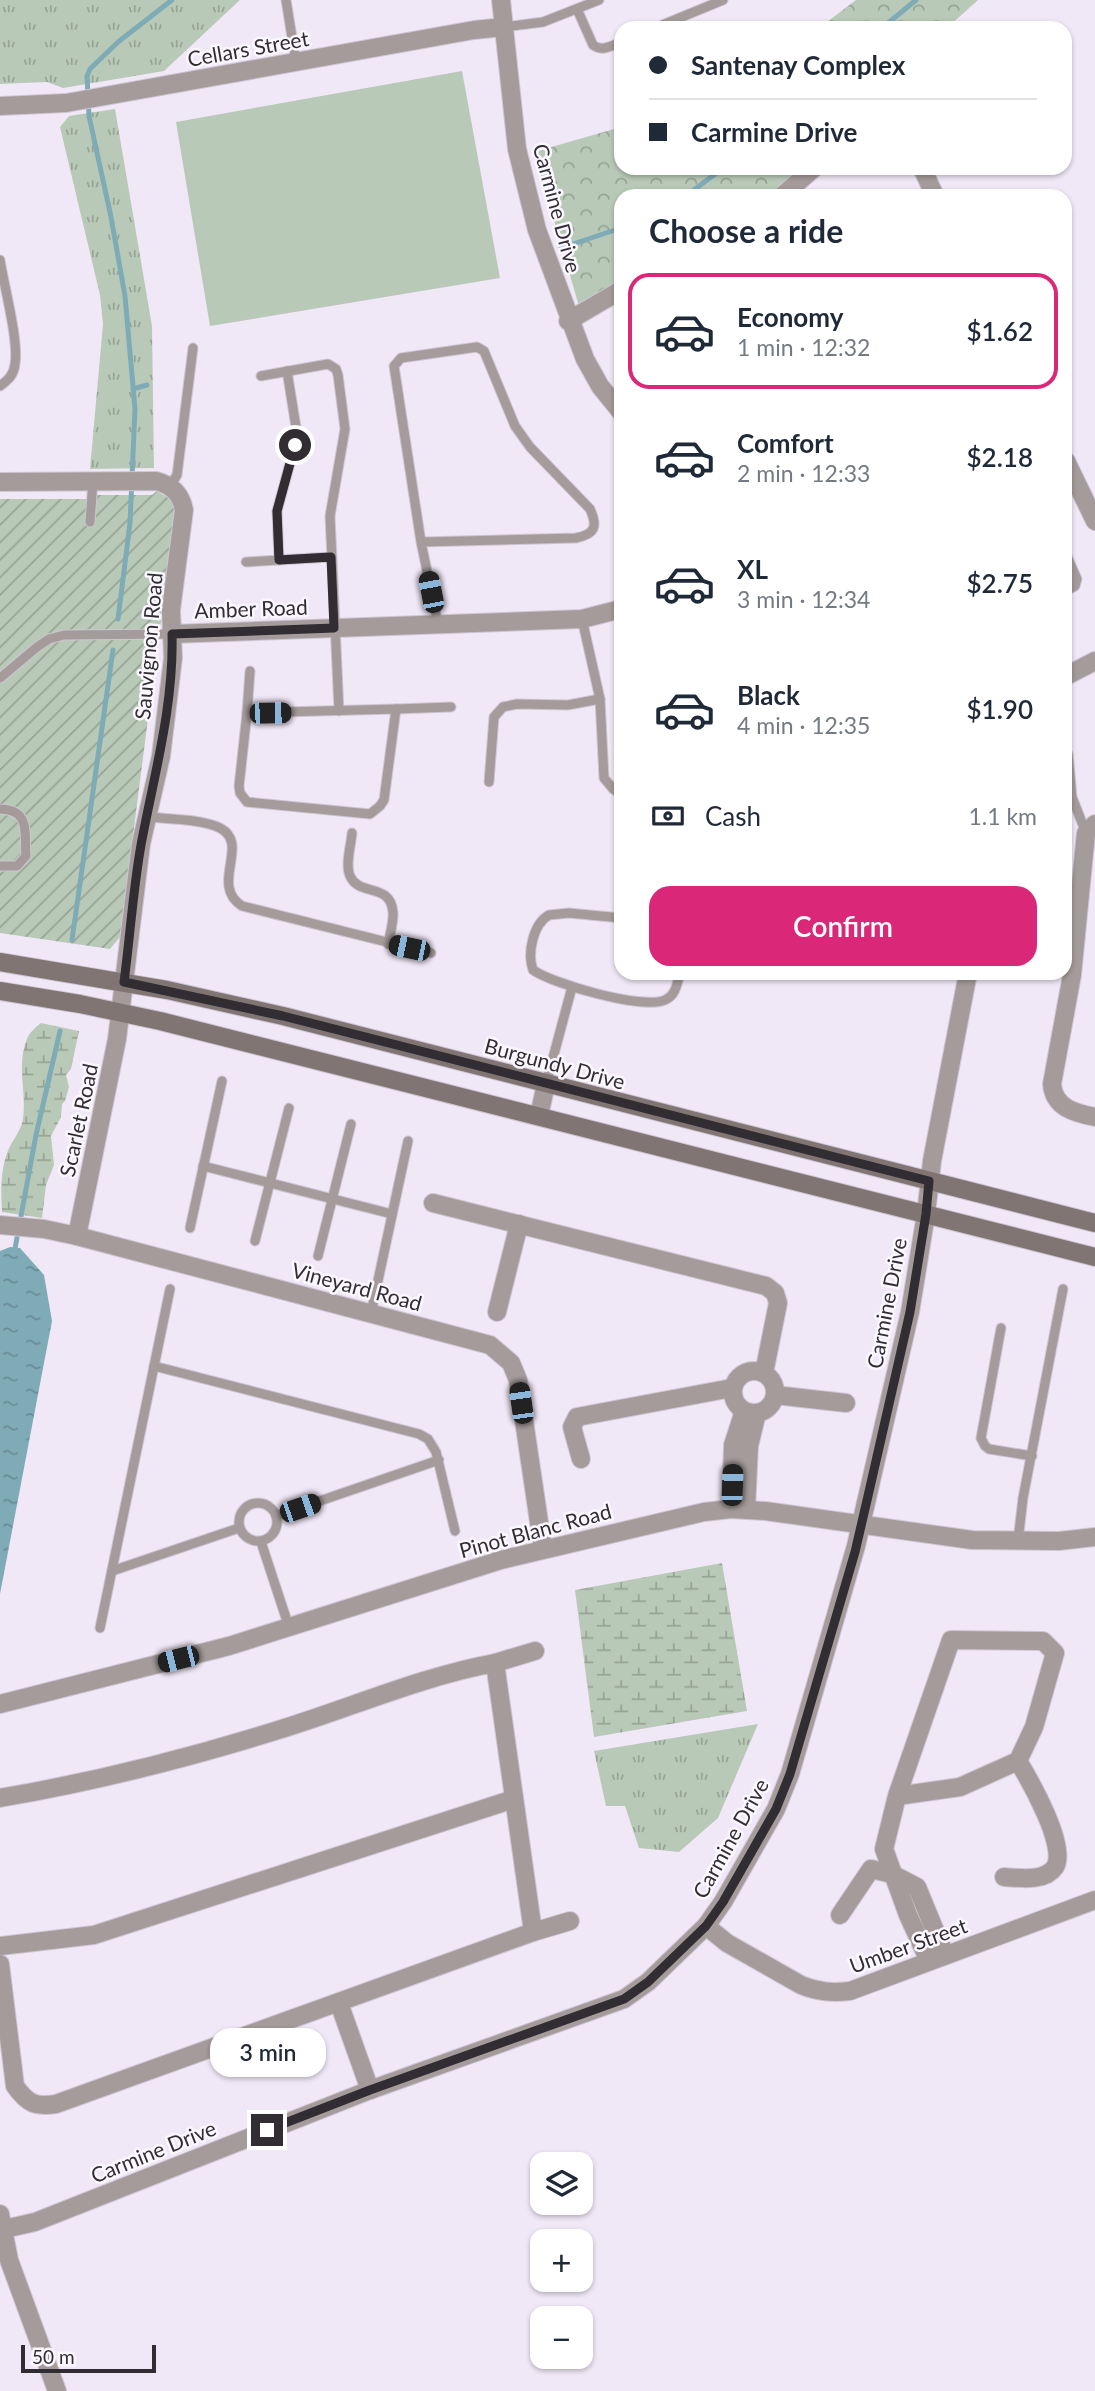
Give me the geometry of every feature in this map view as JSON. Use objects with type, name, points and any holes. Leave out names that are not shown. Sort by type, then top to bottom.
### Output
[{"type":"main road","name":"Burgundy Drive","points":[[0,962],[124,982],[283,1016],[1095,1223]]},
{"type":"main road","points":[[0,991],[121,1013],[1095,1257]]},
{"type":"street","name":"Carmine Drive","points":[[501,0],[514,124],[522,173],[537,230],[585,359],[600,386],[614,403]]},
{"type":"street","name":"Cellars Street","points":[[0,106],[66,103],[504,27]]},
{"type":"street","points":[[790,189],[806,175]]},
{"type":"street","points":[[569,320],[614,294]]},
{"type":"street","points":[[1072,473],[1095,521]]},
{"type":"street","points":[[0,482],[96,481],[163,484]]},
{"type":"street","name":"Sauvignon Road","points":[[124,982],[141,844],[161,756],[173,658],[171,610],[184,518],[183,503],[163,484]]},
{"type":"street","name":"Amber Road","points":[[172,634],[582,619],[614,611]]},
{"type":"street","points":[[1072,673],[1095,661]]},
{"type":"street","points":[[1072,975],[1091,828]]},
{"type":"street","name":"Carmine Drive","points":[[1,2224],[35,2222],[370,2090],[624,1999],[648,1982],[706,1926],[723,1902],[778,1804],[797,1748],[861,1524],[910,1312],[929,1181],[967,980]]},
{"type":"street","points":[[1071,980],[1052,1084],[1053,1092],[1064,1107],[1095,1117]]},
{"type":"street","name":"Scarlet Road","points":[[77,1236],[117,1039],[124,982]]},
{"type":"street","points":[[539,1116],[546,1084]]},
{"type":"street","points":[[433,1203],[766,1286],[775,1293],[778,1303],[764,1373]]},
{"type":"street","points":[[497,1312],[519,1224]]},
{"type":"street","name":"Vineyard Road","points":[[0,1226],[44,1229],[77,1236],[482,1342],[498,1350],[510,1363],[518,1380],[543,1549]]},
{"type":"street","points":[[758,1370],[773,1382],[775,1395],[769,1407],[750,1412],[734,1401],[733,1388],[744,1372],[758,1370]]},
{"type":"street","points":[[581,1459],[572,1427],[577,1417],[733,1388]]},
{"type":"street","points":[[775,1395],[846,1403]]},
{"type":"street","points":[[738,1509],[749,1446],[750,1412]]},
{"type":"street","name":"Pinot Blanc Road","points":[[0,1704],[229,1646],[501,1560],[687,1516],[738,1509],[941,1537],[1059,1541],[1095,1537]]},
{"type":"street","points":[[892,1874],[884,1850],[897,1796],[951,1640],[1043,1642],[1055,1653],[1034,1727],[1018,1761],[960,1787],[897,1796]]},
{"type":"street","points":[[0,1798],[72,1786],[274,1732],[459,1670],[535,1651]]},
{"type":"street","points":[[495,1663],[533,1932]]},
{"type":"street","points":[[1004,1877],[1024,1879],[1045,1876],[1055,1867],[1059,1856],[1042,1802],[1018,1761]]},
{"type":"street","points":[[0,1946],[94,1935],[514,1799]]},
{"type":"street","points":[[840,1915],[871,1869],[892,1874],[917,1887],[937,1958]]},
{"type":"street","name":"Umber Street","points":[[706,1926],[727,1943],[802,1985],[829,1992],[850,1990],[1095,1900]]},
{"type":"street","points":[[0,1964],[15,2087],[23,2098],[38,2106],[56,2104],[570,1921]]},
{"type":"street","points":[[339,2003],[370,2090]]},
{"type":"street","points":[[1,2224],[9,2260],[57,2391]]},
{"type":"lane","points":[[286,0],[296,62]]},
{"type":"lane","points":[[504,27],[543,22],[599,0]]},
{"type":"lane","points":[[672,21],[723,0]]},
{"type":"lane","points":[[577,9],[597,48],[604,49],[614,45]]},
{"type":"lane","points":[[0,260],[15,349],[15,365],[10,379],[0,386]]},
{"type":"lane","points":[[421,542],[576,538],[589,535],[594,529],[595,521],[590,509],[530,447],[515,426],[484,351],[477,347],[401,358],[394,366],[421,542],[438,624]]},
{"type":"lane","points":[[163,484],[177,475],[193,348]]},
{"type":"lane","points":[[261,376],[328,364],[336,369],[338,375],[345,429],[330,516],[338,711]]},
{"type":"lane","points":[[279,560],[277,511],[295,445],[296,427],[286,371]]},
{"type":"lane","points":[[90,522],[96,481]]},
{"type":"lane","points":[[246,562],[331,557]]},
{"type":"lane","points":[[1072,568],[1077,579],[1072,588]]},
{"type":"lane","points":[[582,619],[600,699],[604,778],[614,790]]},
{"type":"lane","name":"Amber Road","points":[[0,678],[50,639],[64,635],[172,634]]},
{"type":"lane","points":[[250,671],[239,786],[243,799],[247,802],[370,814],[383,800],[396,709]]},
{"type":"lane","points":[[489,782],[494,717],[503,707],[568,705],[600,699]]},
{"type":"lane","points":[[247,713],[451,707]]},
{"type":"lane","points":[[1072,797],[1091,828]]},
{"type":"lane","points":[[0,809],[19,812],[23,817],[26,856],[17,866],[0,866]]},
{"type":"lane","points":[[148,817],[210,825],[228,834],[232,854],[227,884],[229,894],[242,906],[431,953]]},
{"type":"lane","points":[[352,833],[349,866],[352,880],[359,887],[385,895],[391,903],[394,914],[387,944]]},
{"type":"lane","points":[[614,917],[556,913],[543,918],[537,926],[530,955],[533,970],[572,987],[639,1002],[656,1003],[667,1000],[674,994],[678,980]]},
{"type":"lane","points":[[546,1084],[572,987]]},
{"type":"lane","points":[[190,1228],[222,1082]]},
{"type":"lane","points":[[255,1241],[289,1108]]},
{"type":"lane","points":[[318,1256],[351,1124]]},
{"type":"lane","points":[[371,1313],[408,1140]]},
{"type":"lane","points":[[203,1166],[393,1214]]},
{"type":"lane","points":[[100,1628],[170,1289]]},
{"type":"lane","points":[[1018,1541],[1063,1289]]},
{"type":"lane","points":[[1001,1328],[981,1438],[989,1449],[1032,1456]]},
{"type":"lane","points":[[154,1366],[419,1434],[433,1445],[439,1460],[455,1531]]},
{"type":"lane","points":[[276,1516],[439,1460]]},
{"type":"lane","points":[[254,1503],[265,1504],[276,1516],[275,1532],[261,1542],[250,1540],[239,1528],[241,1512],[254,1503]]},
{"type":"lane","points":[[112,1571],[239,1528]]},
{"type":"lane","points":[[261,1542],[289,1627]]},
{"type":"green space","points":[[0,0],[240,0],[164,71],[63,88],[47,82],[0,84]]},
{"type":"green space","points":[[856,0],[978,0],[955,21],[828,21]]},
{"type":"green space","points":[[462,71],[500,278],[210,326],[176,122]]},
{"type":"green space","points":[[115,109],[152,326],[154,468],[90,469],[103,324],[100,295],[60,127],[69,116]]},
{"type":"green space","points":[[614,129],[614,175],[806,175],[790,189],[614,189],[614,294],[581,313],[534,152]]},
{"type":"green space","points":[[157,491],[172,500],[176,515],[120,937],[110,949],[0,933],[0,499],[88,499],[98,495],[152,495]]},
{"type":"green space","points":[[41,1023],[79,1031],[71,1069],[66,1075],[69,1087],[62,1104],[61,1117],[51,1136],[54,1165],[46,1185],[42,1218],[2,1212],[1,1190],[7,1153],[23,1119],[24,1049],[29,1035]]},
{"type":"green space","points":[[722,1563],[747,1711],[594,1737],[575,1590]]},
{"type":"green space","points":[[758,1724],[718,1818],[679,1852],[639,1848],[625,1806],[606,1806],[594,1751]]},
{"type":"water","points":[[10,1247],[20,1248],[44,1275],[52,1321],[0,1594],[0,1251]]},
{"type":"waterway","points":[[118,619],[130,523],[135,409],[125,296],[89,116],[87,76],[90,69],[118,42],[172,0]]},
{"type":"waterway","points":[[890,21],[916,0]]},
{"type":"waterway","points":[[695,189],[714,175]]},
{"type":"waterway","points":[[561,248],[614,230]]},
{"type":"waterway","points":[[133,389],[147,385]]},
{"type":"waterway","points":[[72,940],[113,650]]},
{"type":"waterway","points":[[14,1254],[36,1135],[60,1031]]},
{"type":"route","points":[[267,2130],[624,1999],[648,1982],[706,1926],[723,1902],[778,1804],[790,1774],[855,1552],[910,1312],[929,1181],[283,1016],[124,982],[141,844],[161,756],[173,658],[172,634],[334,628],[331,557],[279,560],[277,511],[295,445]]}]
